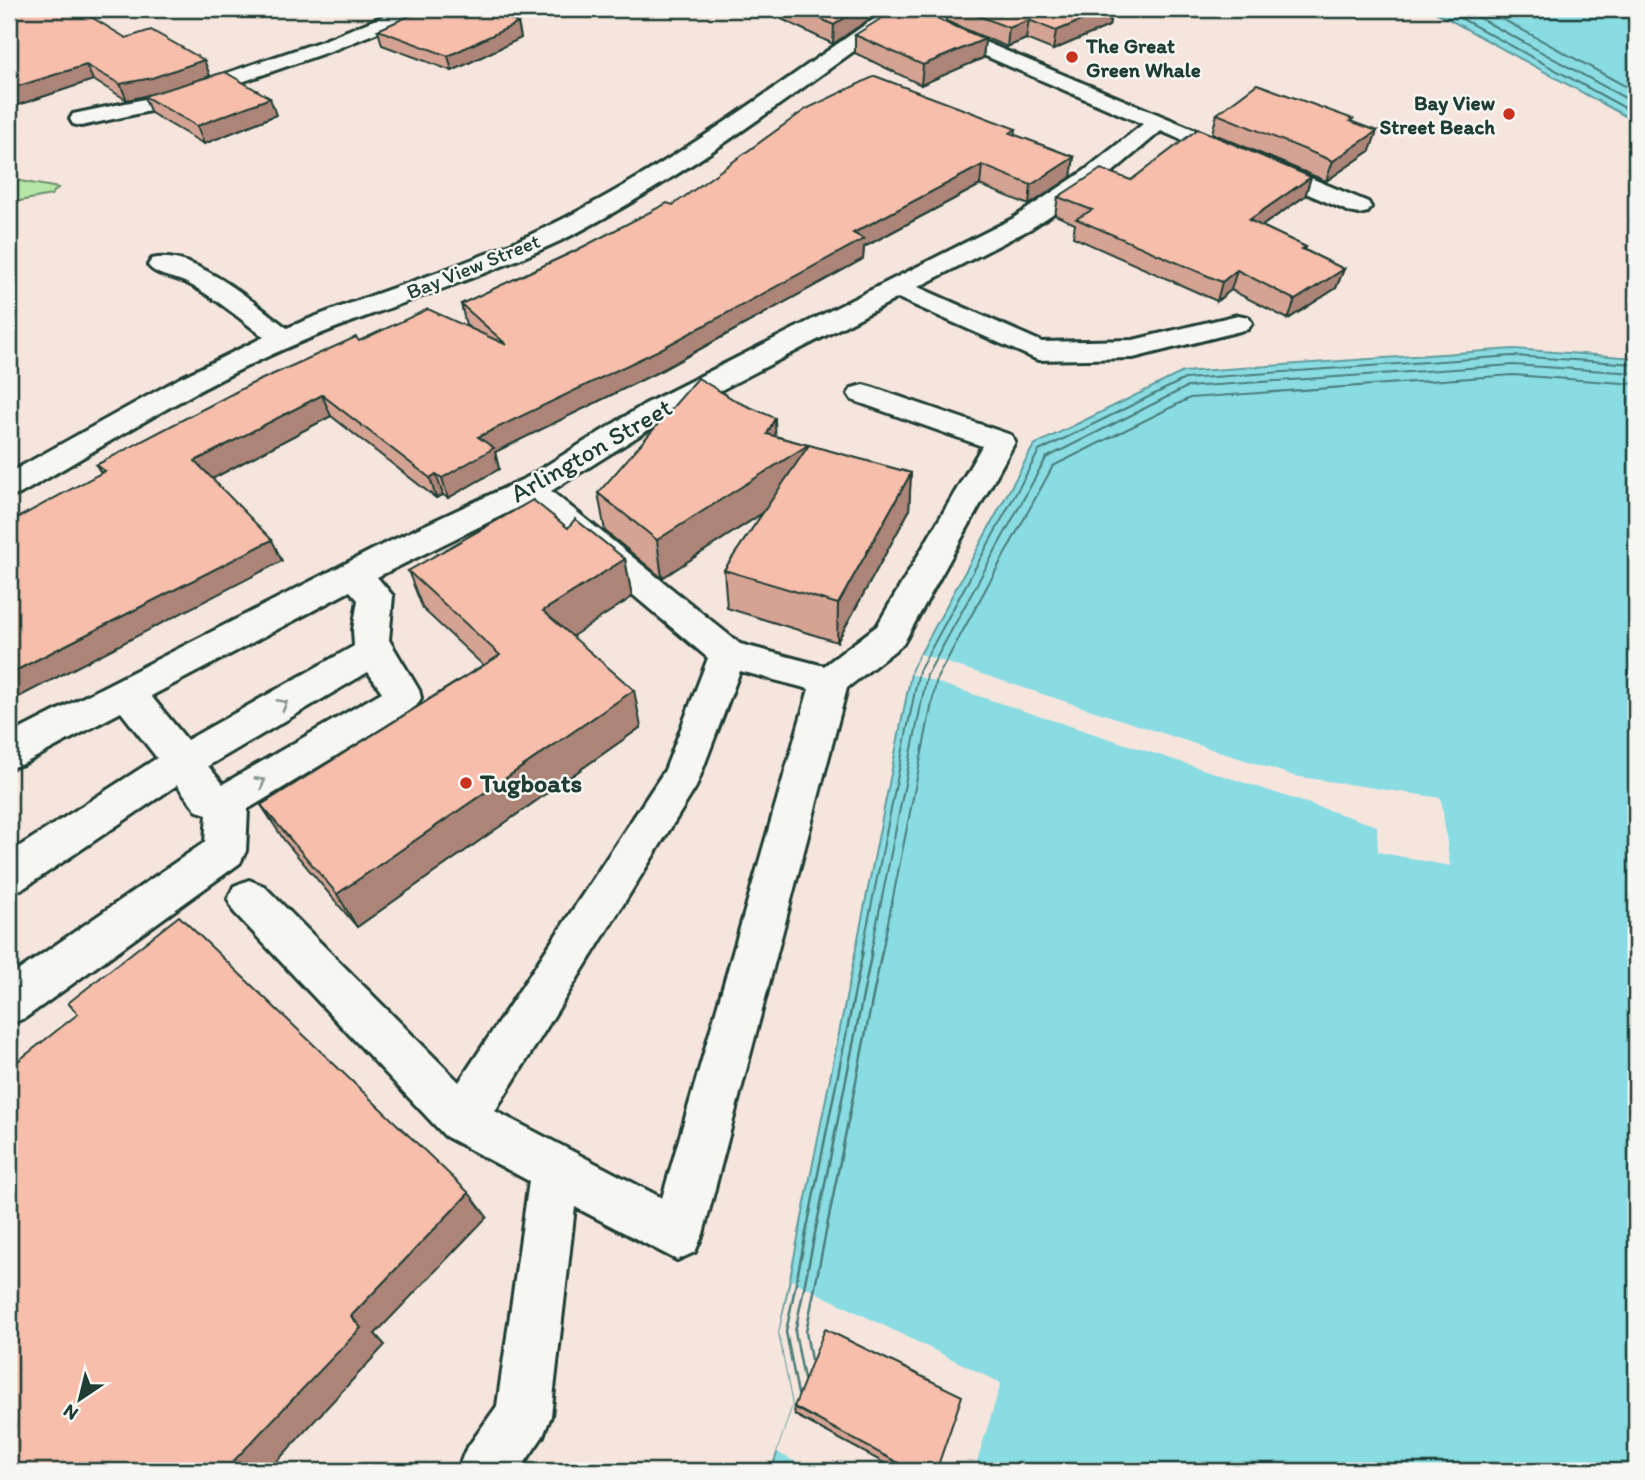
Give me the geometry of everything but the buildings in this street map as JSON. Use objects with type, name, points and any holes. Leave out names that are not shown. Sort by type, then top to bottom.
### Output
[{"type":"street","points":[[81,119],[165,101],[329,45],[418,9]]},
{"type":"street","points":[[904,10],[1359,207]]},
{"type":"street","name":"Bay View Street","points":[[9,487],[231,363],[284,340],[495,260],[570,226],[688,158],[873,28],[904,10]]},
{"type":"street","name":"Arlington Street","points":[[9,753],[353,574],[528,489],[656,411],[1043,211],[1093,176],[1159,122]]},
{"type":"street","points":[[161,265],[201,277],[284,340]]},
{"type":"street","points":[[898,288],[1038,351],[1133,349],[1238,323]]},
{"type":"street","points":[[249,900],[462,1119],[677,1234],[830,681],[890,635],[1000,442],[863,394]]},
{"type":"street","points":[[528,489],[728,654],[830,681]]},
{"type":"street","points":[[127,692],[211,799],[228,801],[402,698],[401,689],[370,639],[376,612],[376,596],[353,574]]},
{"type":"street","points":[[9,875],[182,762],[375,651]]},
{"type":"street","points":[[462,1119],[682,776],[728,654]]},
{"type":"street","points":[[9,1003],[225,851],[228,801]]},
{"type":"street","points":[[485,1471],[523,1416],[555,1169]]},
{"type":"green space","points":[[9,179],[58,188],[51,195],[9,203]]},
{"type":"water","points":[[1430,9],[1636,9],[1636,122]]},
{"type":"water","points":[[1514,349],[1636,358],[1636,1471],[771,1471],[793,1405],[779,1333],[912,669],[1034,445],[1183,372]]},
{"type":"pier","points":[[920,654],[1294,776],[1441,798],[1450,866],[1378,852],[1377,826],[911,674]]},
{"type":"pier","points":[[791,1280],[1001,1383],[974,1471],[812,1471],[777,1452],[793,1405],[779,1333]]},
{"type":"place","name":"The Great Green Whale","points":[[1072,57]]},
{"type":"place","name":"Bay View Street Beach","points":[[1509,114]]},
{"type":"place","name":"Tugboats","points":[[466,783]]}]
